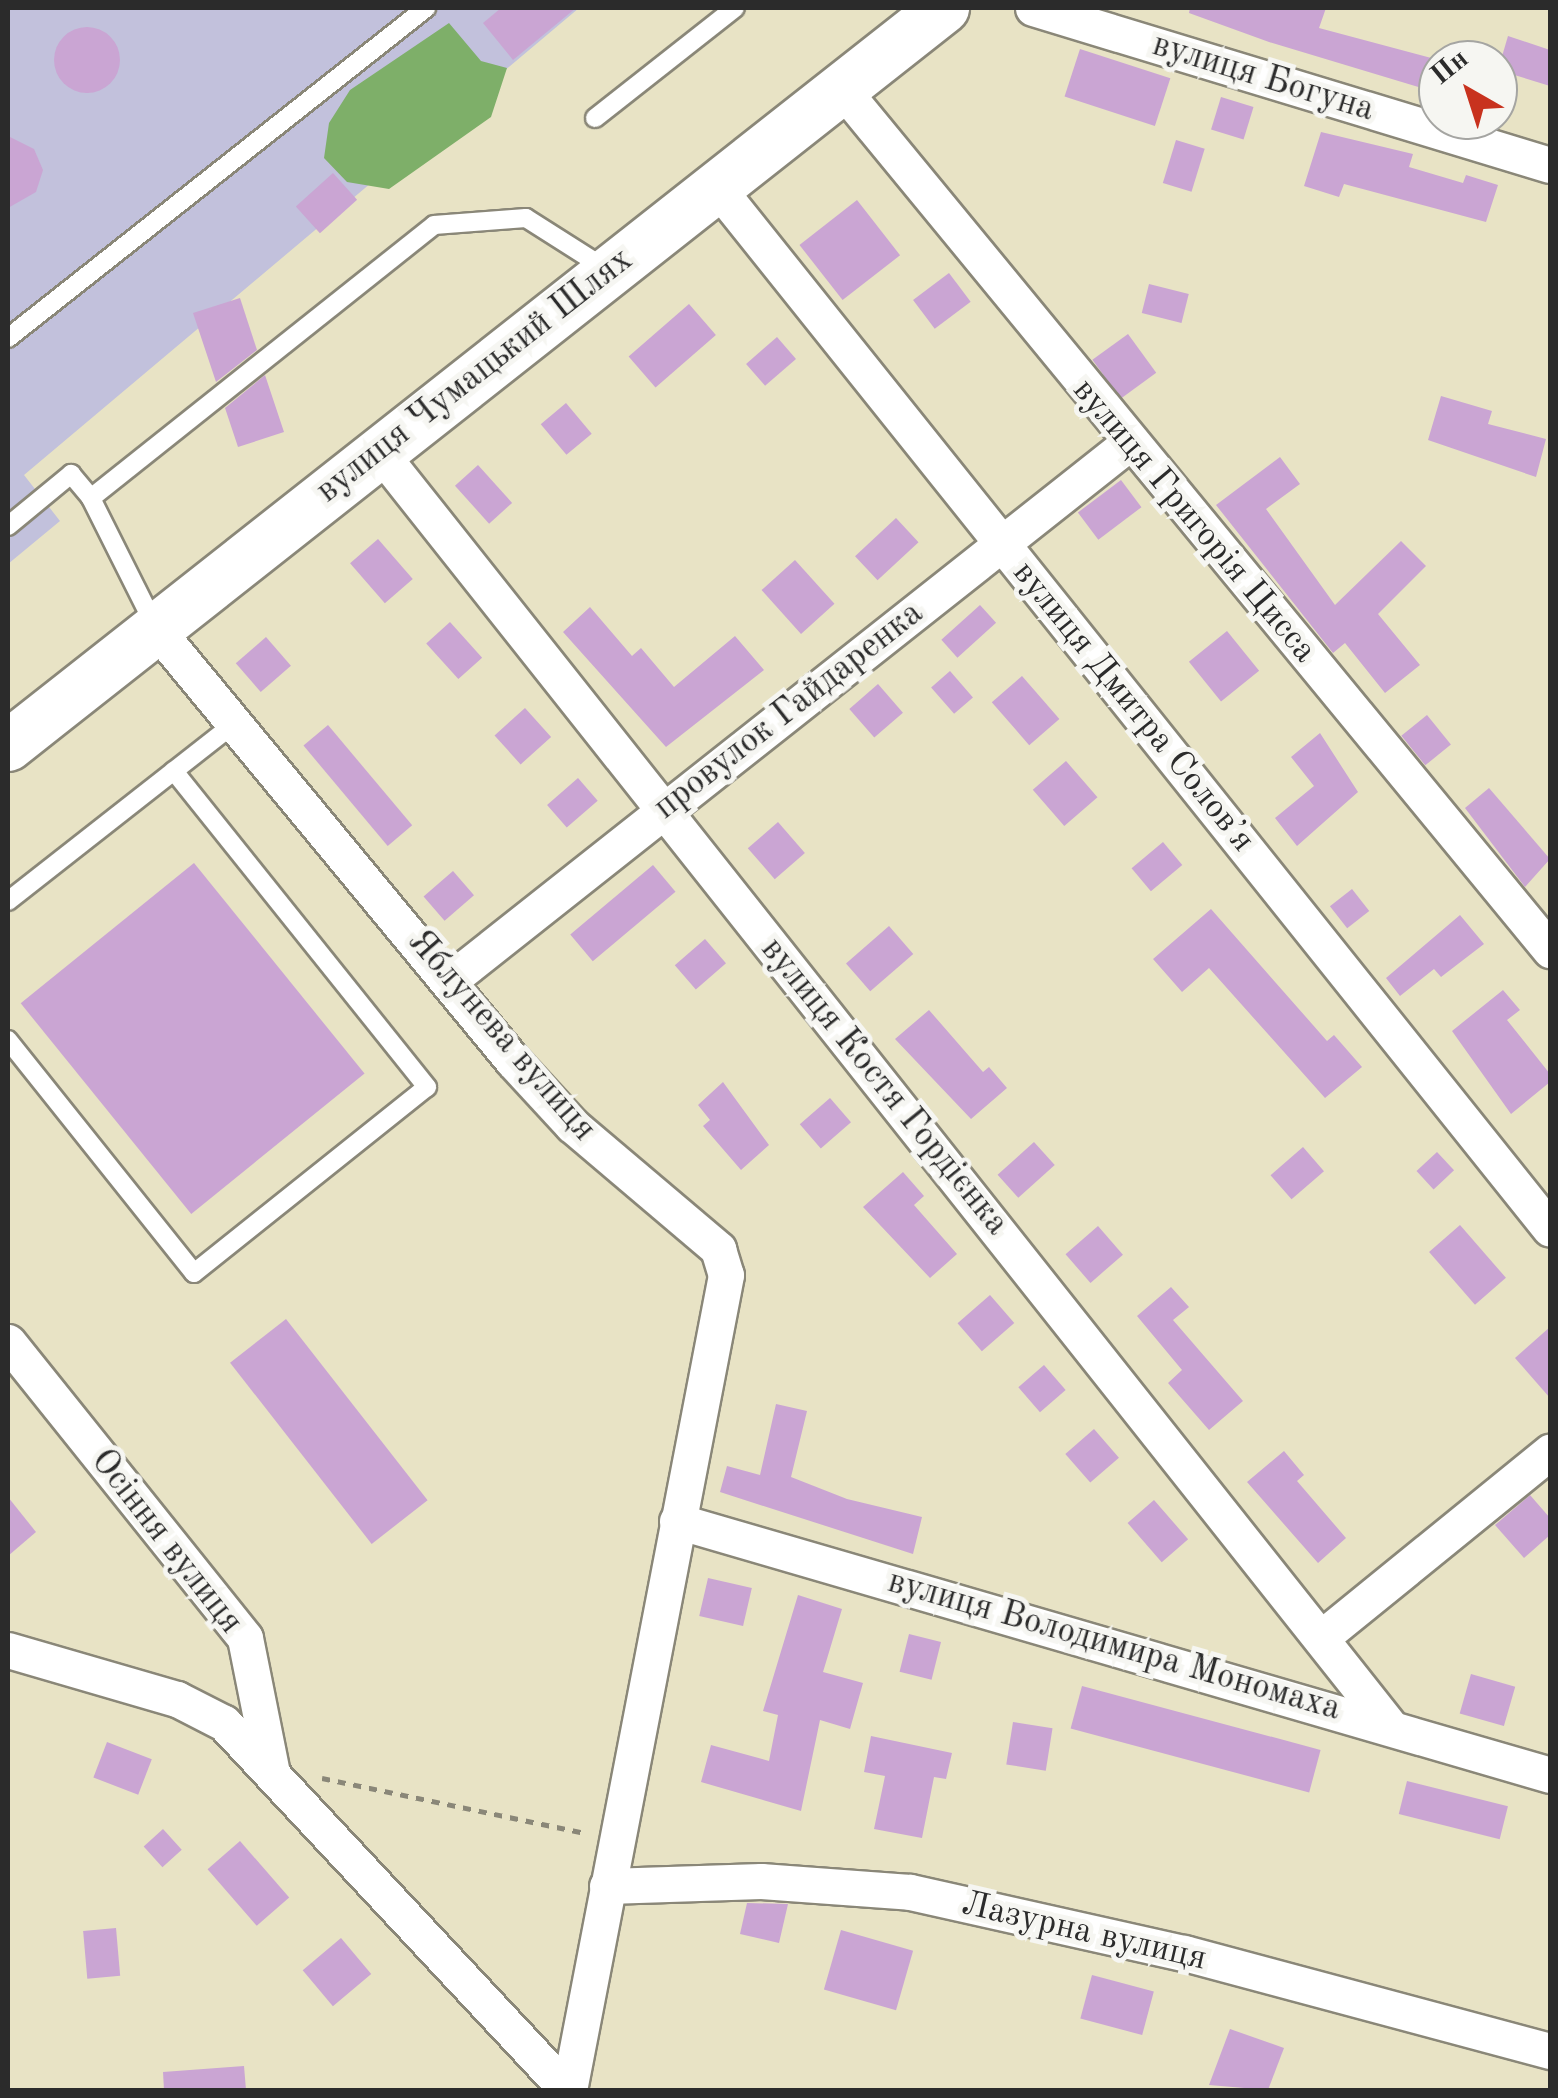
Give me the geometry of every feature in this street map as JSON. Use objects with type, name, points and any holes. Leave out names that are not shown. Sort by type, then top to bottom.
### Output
[{"type":"main road","name":"вулиця Чумацький Шлях","points":[[8,746],[378,450],[842,89],[935,10]]},
{"type":"street","name":"вулиця Богуна","points":[[1032,8],[1550,165]]},
{"type":"street","name":"вулиця Григорія Цисса","points":[[842,89],[1128,443],[1550,950]]},
{"type":"street","name":"вулиця Дмитра Соловʼя","points":[[716,186],[1550,1228]]},
{"type":"street","name":"провулок Гайдаренка","points":[[450,980],[1128,443]]},
{"type":"street","name":"вулиця Костя Гордієнка","points":[[378,450],[1389,1725]]},
{"type":"street","name":"Яблунева вулиця","points":[[156,629],[572,1125],[718,1249],[726,1275],[568,2090]]},
{"type":"street","name":"Осіння вулиця","points":[[8,1342],[245,1638],[270,1768]]},
{"type":"street","points":[[1322,1636],[1550,1452]]},
{"type":"street","name":"вулиця Володимира Мономаха","points":[[677,1522],[1389,1725],[1550,1775]]},
{"type":"street","points":[[8,1650],[176,1699],[224,1723],[568,2090]]},
{"type":"street","name":"Лазурна вулиця","points":[[607,1886],[760,1881],[910,1892],[1184,1954],[1550,2052]]},
{"type":"lane","points":[[8,338],[426,8]]},
{"type":"lane","points":[[595,118],[735,8]]},
{"type":"lane","points":[[91,498],[434,225],[526,218],[608,270]]},
{"type":"lane","points":[[8,526],[72,474],[91,498],[156,629]]},
{"type":"lane","points":[[8,901],[235,723]]},
{"type":"lane","points":[[8,1040],[194,1273],[427,1087],[174,770]]},
{"type":"path","points":[[270,1768],[616,1840]]},
{"type":"shaded area","points":[[8,8],[579,8],[24,475],[60,521],[8,564]]},
{"type":"green space","points":[[449,23],[481,61],[507,68],[491,117],[389,189],[347,182],[324,158],[329,123],[350,90]]},
{"type":"building","points":[[501,8],[576,8],[513,60],[483,23]]},
{"type":"building","points":[[1190,8],[1326,8],[1319,28],[1418,54],[1418,87],[1269,42],[1189,13]]},
{"type":"building","points":[[87,27],[110,37],[120,60],[110,83],[87,93],[64,83],[54,60],[64,37]]},
{"type":"building","points":[[1508,36],[1550,50],[1550,86],[1518,76],[1518,40],[1507,40]]},
{"type":"building","points":[[1080,49],[1170,78],[1155,126],[1065,97]]},
{"type":"building","points":[[1221,97],[1254,107],[1244,139],[1211,130]]},
{"type":"building","points":[[1321,132],[1413,154],[1409,167],[1463,183],[1466,175],[1498,185],[1486,222],[1344,184],[1339,197],[1304,186]]},
{"type":"building","points":[[8,136],[34,149],[43,170],[36,192],[8,208]]},
{"type":"building","points":[[1176,140],[1205,149],[1192,192],[1163,183]]},
{"type":"building","points":[[333,173],[357,200],[320,233],[296,206]]},
{"type":"building","points":[[857,200],[900,255],[843,300],[799,245]]},
{"type":"building","points":[[949,273],[971,302],[935,329],[913,300]]},
{"type":"building","points":[[1149,284],[1189,294],[1182,323],[1142,313]]},
{"type":"building","points":[[240,298],[257,350],[216,382],[193,313]]},
{"type":"building","points":[[689,304],[716,335],[656,387],[629,356]]},
{"type":"building","points":[[1128,334],[1156,373],[1121,399],[1092,360]]},
{"type":"building","points":[[777,337],[796,359],[765,386],[746,364]]},
{"type":"building","points":[[265,375],[284,432],[238,447],[225,408]]},
{"type":"building","points":[[1441,396],[1492,411],[1488,424],[1546,439],[1536,477],[1428,440]]},
{"type":"building","points":[[566,403],[592,434],[566,455],[541,424]]},
{"type":"building","points":[[1280,457],[1300,484],[1266,509],[1335,605],[1401,541],[1426,566],[1378,614],[1420,665],[1385,693],[1345,643],[1333,653],[1216,505]]},
{"type":"building","points":[[478,465],[512,503],[489,524],[455,486]]},
{"type":"building","points":[[1121,480],[1141,507],[1098,540],[1078,512]]},
{"type":"building","points":[[896,518],[919,542],[878,580],[855,556]]},
{"type":"building","points":[[378,539],[413,579],[385,603],[350,563]]},
{"type":"building","points":[[795,560],[834,604],[801,634],[762,590]]},
{"type":"building","points":[[980,605],[996,623],[957,658],[941,640]]},
{"type":"building","points":[[590,607],[632,656],[641,648],[674,687],[735,636],[764,670],[666,747],[563,632]]},
{"type":"building","points":[[450,622],[482,658],[458,679],[426,643]]},
{"type":"building","points":[[1227,631],[1259,671],[1221,701],[1189,662]]},
{"type":"building","points":[[266,637],[291,666],[261,692],[236,663]]},
{"type":"building","points":[[950,671],[973,697],[954,714],[931,687]]},
{"type":"building","points":[[1022,676],[1059,719],[1029,745],[992,702]]},
{"type":"building","points":[[878,684],[903,713],[874,738],[849,709]]},
{"type":"building","points":[[525,708],[551,737],[521,764],[495,735]]},
{"type":"building","points":[[1427,715],[1451,745],[1425,765],[1401,736]]},
{"type":"building","points":[[328,725],[412,825],[388,846],[303,746]]},
{"type":"building","points":[[1320,733],[1358,792],[1297,846],[1275,818],[1314,786],[1291,757]]},
{"type":"building","points":[[1066,761],[1097,797],[1064,826],[1033,790]]},
{"type":"building","points":[[578,778],[598,801],[567,828],[547,805]]},
{"type":"building","points":[[1489,788],[1550,859],[1525,887],[1465,808]]},
{"type":"building","points":[[778,822],[805,853],[775,879],[748,848]]},
{"type":"building","points":[[1163,842],[1182,865],[1151,891],[1132,868]]},
{"type":"building","points":[[194,863],[365,1074],[191,1214],[21,1003]]},
{"type":"building","points":[[653,865],[675,892],[593,961],[570,934]]},
{"type":"building","points":[[453,871],[474,895],[445,921],[424,897]]},
{"type":"building","points":[[1352,889],[1369,911],[1347,928],[1330,906]]},
{"type":"building","points":[[1211,909],[1327,1041],[1334,1035],[1362,1067],[1325,1098],[1209,968],[1182,992],[1153,959]]},
{"type":"building","points":[[1460,915],[1484,944],[1441,977],[1434,969],[1400,996],[1386,978]]},
{"type":"building","points":[[889,926],[913,954],[870,991],[846,963]]},
{"type":"building","points":[[705,939],[726,963],[696,989],[675,965]]},
{"type":"building","points":[[1503,990],[1520,1010],[1507,1020],[1550,1074],[1550,1082],[1511,1114],[1452,1031]]},
{"type":"building","points":[[929,1010],[983,1072],[989,1067],[1007,1088],[971,1119],[895,1039]]},
{"type":"building","points":[[723,1082],[769,1145],[741,1170],[703,1126],[710,1120],[698,1105]]},
{"type":"building","points":[[830,1098],[851,1122],[821,1148],[800,1124]]},
{"type":"building","points":[[1034,1142],[1055,1165],[1018,1198],[998,1175]]},
{"type":"building","points":[[1303,1147],[1324,1171],[1292,1199],[1271,1175]]},
{"type":"building","points":[[1437,1152],[1454,1170],[1434,1189],[1417,1171]]},
{"type":"building","points":[[903,1172],[924,1196],[914,1205],[957,1254],[930,1278],[863,1207]]},
{"type":"building","points":[[1460,1225],[1506,1278],[1475,1305],[1429,1252]]},
{"type":"building","points":[[1098,1226],[1123,1255],[1090,1283],[1066,1254]]},
{"type":"building","points":[[1171,1287],[1189,1307],[1173,1320],[1243,1401],[1209,1430],[1168,1383],[1182,1370],[1137,1316]]},
{"type":"building","points":[[990,1295],[1014,1323],[982,1351],[958,1323]]},
{"type":"building","points":[[286,1319],[428,1500],[372,1544],[230,1363]]},
{"type":"building","points":[[1550,1327],[1550,1398],[1515,1358]]},
{"type":"building","points":[[1044,1365],[1066,1390],[1040,1412],[1018,1387]]},
{"type":"building","points":[[776,1404],[807,1411],[791,1477],[847,1499],[922,1517],[913,1554],[720,1492],[727,1466],[760,1475]]},
{"type":"building","points":[[1094,1429],[1119,1458],[1090,1483],[1065,1454]]},
{"type":"building","points":[[1284,1451],[1304,1475],[1297,1481],[1346,1538],[1318,1563],[1247,1482]]},
{"type":"building","points":[[1530,1495],[1550,1518],[1550,1535],[1524,1558],[1495,1525]]},
{"type":"building","points":[[8,1497],[36,1532],[8,1556]]},
{"type":"building","points":[[1154,1500],[1188,1539],[1162,1562],[1128,1523]]},
{"type":"building","points":[[708,1578],[752,1588],[743,1626],[699,1616]]},
{"type":"building","points":[[798,1595],[842,1609],[823,1672],[863,1683],[850,1729],[820,1720],[801,1811],[701,1782],[711,1745],[769,1761],[778,1715],[763,1711]]},
{"type":"building","points":[[909,1634],[941,1642],[932,1680],[900,1672]]},
{"type":"building","points":[[1471,1674],[1515,1687],[1504,1726],[1460,1713]]},
{"type":"building","points":[[1082,1686],[1321,1750],[1309,1792],[1071,1729]]},
{"type":"building","points":[[1013,1722],[1053,1728],[1046,1771],[1006,1764]]},
{"type":"building","points":[[871,1736],[952,1753],[946,1779],[934,1777],[922,1838],[874,1829],[885,1776],[864,1772]]},
{"type":"building","points":[[107,1742],[152,1759],[138,1795],[93,1777]]},
{"type":"building","points":[[1407,1781],[1508,1806],[1500,1839],[1399,1814]]},
{"type":"building","points":[[163,1829],[182,1850],[162,1867],[144,1846]]},
{"type":"building","points":[[240,1841],[289,1898],[257,1926],[208,1869]]},
{"type":"building","points":[[747,1903],[788,1904],[779,1943],[740,1934]]},
{"type":"building","points":[[116,1928],[120,1976],[87,1979],[83,1931]]},
{"type":"building","points":[[841,1930],[913,1951],[896,2010],[824,1990]]},
{"type":"building","points":[[341,1938],[371,1974],[333,2006],[303,1970]]},
{"type":"building","points":[[1092,1975],[1154,1992],[1142,2035],[1080,2018]]},
{"type":"building","points":[[1230,2029],[1284,2048],[1268,2090],[1209,2085]]},
{"type":"building","points":[[244,2066],[246,2090],[164,2090],[163,2072]]}]
